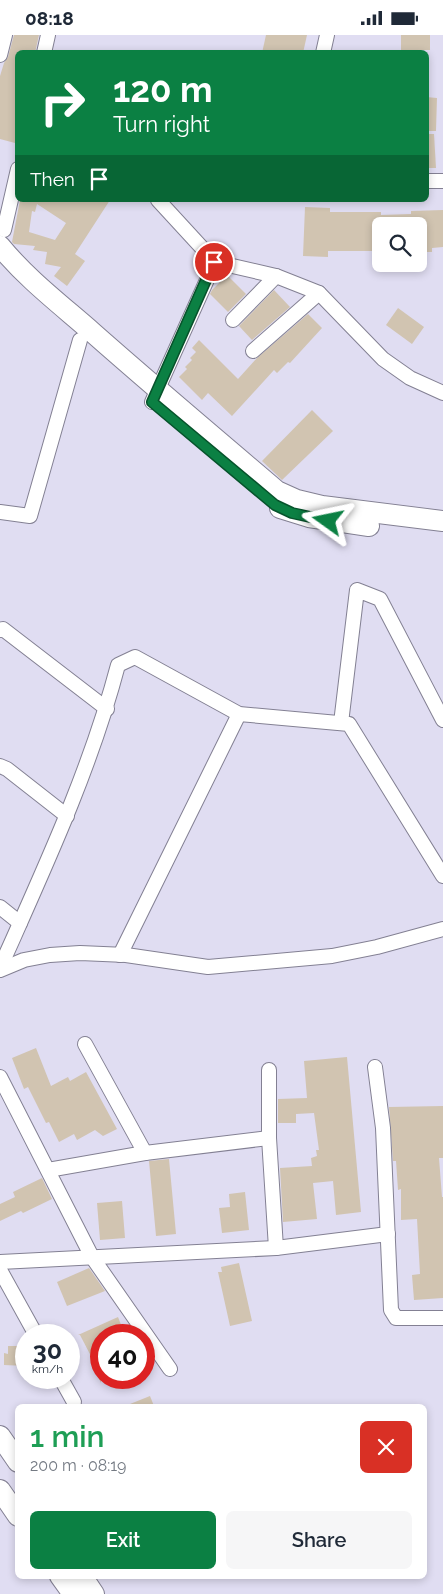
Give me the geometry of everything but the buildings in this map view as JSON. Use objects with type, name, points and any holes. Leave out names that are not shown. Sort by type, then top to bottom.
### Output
[{"type":"street","points":[[0,55],[5,35]]},
{"type":"street","points":[[45,50],[48,35]]},
{"type":"street","points":[[324,50],[327,35]]},
{"type":"street","points":[[429,181],[443,181]]},
{"type":"street","points":[[15,182],[2,238],[24,273],[154,396],[275,505],[283,509],[328,521],[443,534]]},
{"type":"street","points":[[160,202],[214,262],[276,276],[319,293],[383,359],[410,378],[443,393]]},
{"type":"street","points":[[154,396],[214,262]]},
{"type":"street","points":[[0,264],[17,284],[80,340],[277,491],[286,496],[322,506],[443,521]]},
{"type":"street","points":[[233,320],[276,276]]},
{"type":"street","points":[[253,351],[319,293]]},
{"type":"street","points":[[0,512],[30,516],[80,340]]},
{"type":"street","points":[[342,723],[357,590],[380,599],[443,720]]},
{"type":"street","points":[[0,630],[4,629],[106,709]]},
{"type":"street","points":[[0,969],[67,817],[106,709],[118,665],[135,657],[239,714],[349,724],[443,876]]},
{"type":"street","points":[[120,955],[239,714]]},
{"type":"street","points":[[0,766],[7,769],[67,817]]},
{"type":"street","points":[[0,907],[20,923]]},
{"type":"street","points":[[0,969],[24,960],[50,955],[80,953],[120,955],[208,967],[332,956],[376,947],[443,929]]},
{"type":"street","points":[[84,1045],[145,1153]]},
{"type":"street","points":[[375,1067],[383,1128],[391,1310],[396,1319],[443,1318]]},
{"type":"street","points":[[269,1070],[269,1138],[276,1248]]},
{"type":"street","points":[[0,1077],[92,1257],[170,1369]]},
{"type":"street","points":[[48,1170],[145,1153],[269,1138]]},
{"type":"street","points":[[0,1261],[276,1248],[388,1234]]},
{"type":"street","points":[[0,1270],[30,1324]]},
{"type":"street","points":[[67,1389],[74,1402]]},
{"type":"street","points":[[0,1436],[15,1458]]},
{"type":"street","points":[[0,1489],[15,1512]]},
{"type":"street","points":[[66,1579],[85,1589]]},
{"type":"route","points":[[214,262],[152,402],[275,505],[292,513],[328,521]]}]
